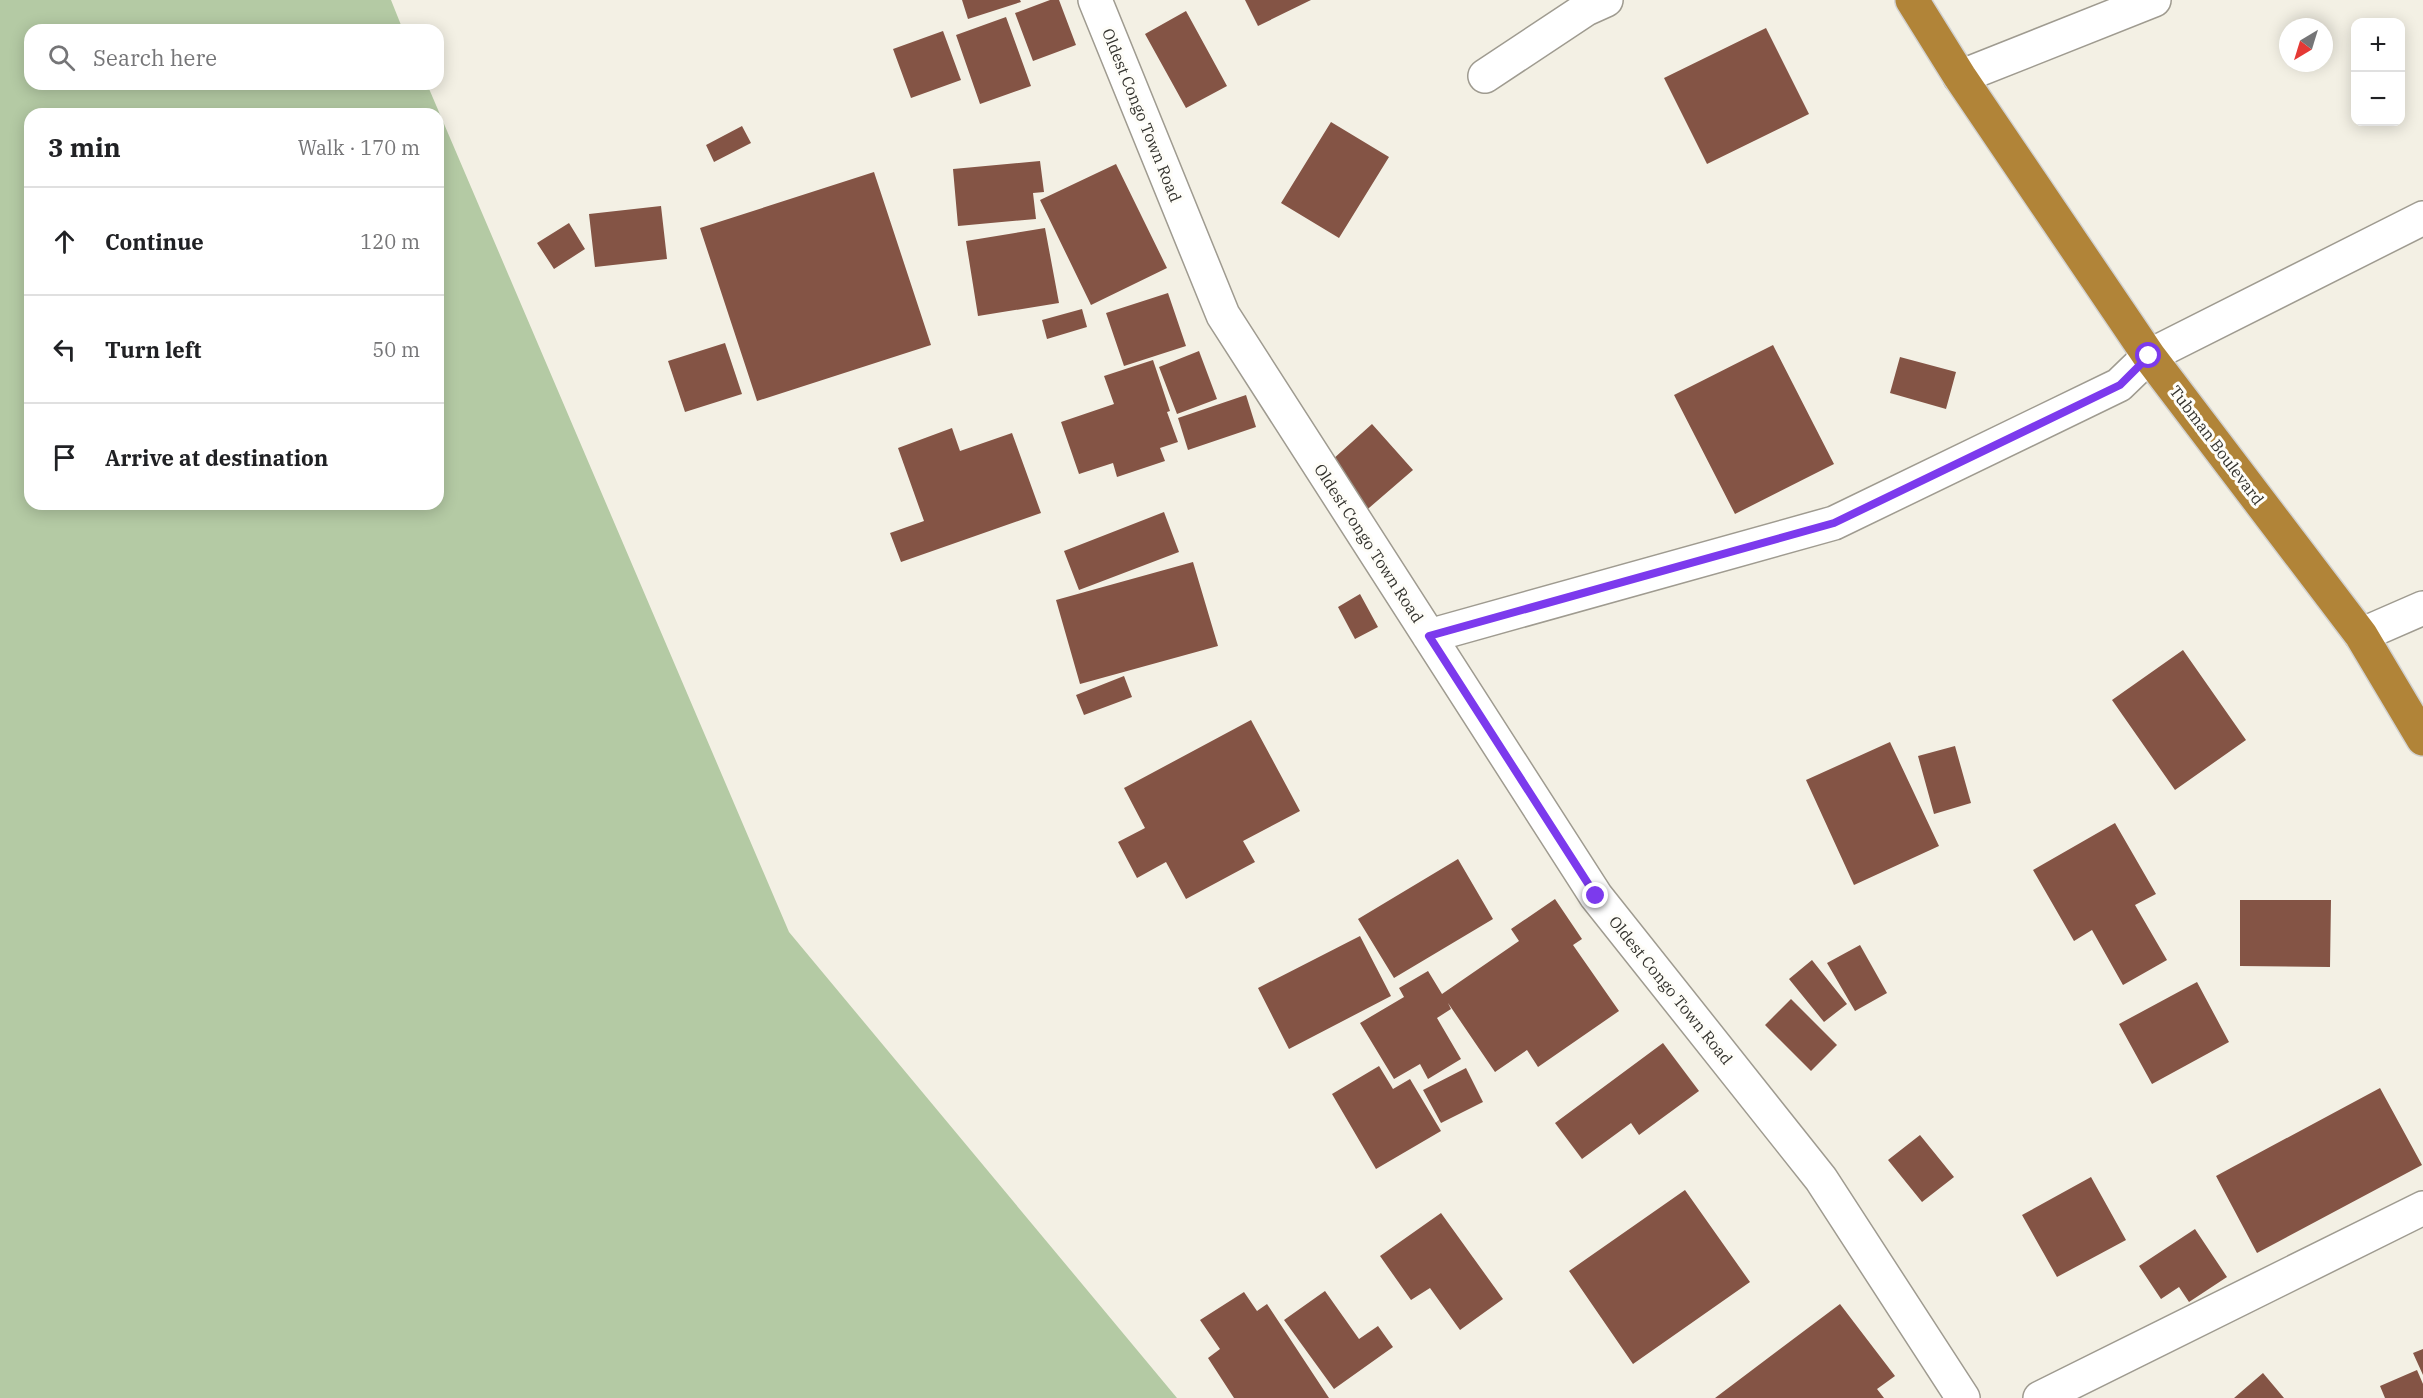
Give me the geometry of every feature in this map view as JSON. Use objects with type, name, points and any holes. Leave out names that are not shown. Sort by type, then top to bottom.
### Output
[{"type":"highway","name":"Tubman Boulevard","points":[[1912,0],[1960,77],[2149,356],[2361,635],[2423,739]]},
{"type":"street","name":"Oldest Congo Town Road","points":[[1095,0],[1223,315],[1596,896],[1821,1179],[1963,1398]]},
{"type":"street","points":[[1485,76],[1586,9],[1606,0]]},
{"type":"street","points":[[1960,77],[2154,0]]},
{"type":"street","points":[[1429,636],[1834,523],[2120,385],[2149,356],[2423,218]]},
{"type":"street","points":[[2361,635],[2423,608]]},
{"type":"street","points":[[2040,1398],[2423,1208]]},
{"type":"green space","points":[[0,0],[391,0],[401,24],[24,24],[24,90],[430,90],[437,108],[24,108],[24,510],[444,510],[444,124],[789,932],[1177,1398],[0,1398]]},
{"type":"building","points":[[962,0],[1020,0],[1021,2],[968,19]]},
{"type":"building","points":[[1050,0],[1059,0],[1076,45],[1033,61],[1015,13]]},
{"type":"building","points":[[1245,0],[1311,0],[1258,26]]},
{"type":"building","points":[[1186,11],[1227,86],[1186,108],[1145,34]]},
{"type":"building","points":[[1006,17],[1031,86],[980,104],[956,35]]},
{"type":"building","points":[[1766,28],[1809,114],[1707,164],[1664,78]]},
{"type":"building","points":[[943,31],[961,80],[911,98],[893,49]]},
{"type":"building","points":[[1331,122],[1389,157],[1339,238],[1281,203]]},
{"type":"building","points":[[742,126],[751,143],[714,162],[706,145]]},
{"type":"building","points":[[1040,161],[1044,192],[1033,193],[1036,219],[958,226],[953,169]]},
{"type":"building","points":[[1116,164],[1167,268],[1091,305],[1040,200]]},
{"type":"building","points":[[874,172],[931,345],[757,401],[700,228]]},
{"type":"building","points":[[661,206],[667,259],[595,267],[589,214]]},
{"type":"building","points":[[569,223],[585,249],[554,269],[537,243]]},
{"type":"building","points":[[1045,228],[1059,303],[978,316],[966,241]]},
{"type":"building","points":[[1168,293],[1186,346],[1124,366],[1106,313]]},
{"type":"building","points":[[1082,309],[1087,327],[1047,339],[1042,320]]},
{"type":"building","points":[[725,343],[742,394],[685,412],[668,361]]},
{"type":"building","points":[[1773,345],[1834,464],[1735,514],[1674,395]]},
{"type":"building","points":[[1199,351],[1217,399],[1177,414],[1159,367]]},
{"type":"building","points":[[1900,357],[1956,372],[1946,409],[1890,393]]},
{"type":"building","points":[[1153,360],[1178,442],[1160,448],[1165,461],[1117,477],[1113,463],[1079,474],[1061,422],[1114,404],[1104,376]]},
{"type":"building","points":[[1246,395],[1256,427],[1188,450],[1178,418]]},
{"type":"building","points":[[1372,424],[1413,470],[1362,514],[1322,469]]},
{"type":"building","points":[[952,428],[960,451],[1012,433],[1041,513],[901,562],[890,533],[924,521],[898,448]]},
{"type":"building","points":[[1164,512],[1179,552],[1079,590],[1064,551]]},
{"type":"building","points":[[1193,562],[1218,646],[1080,684],[1056,600]]},
{"type":"building","points":[[1360,594],[1378,627],[1355,639],[1338,607]]},
{"type":"building","points":[[2183,650],[2246,740],[2175,790],[2112,700]]},
{"type":"building","points":[[1124,676],[1132,697],[1084,715],[1076,695]]},
{"type":"building","points":[[1251,720],[1300,811],[1243,841],[1255,862],[1186,899],[1166,862],[1137,878],[1118,842],[1145,828],[1124,788]]},
{"type":"building","points":[[1890,742],[1939,846],[1854,885],[1806,780]]},
{"type":"building","points":[[1955,746],[1971,803],[1934,814],[1918,756]]},
{"type":"building","points":[[2115,823],[2156,894],[2135,905],[2167,960],[2123,985],[2092,930],[2074,941],[2033,870]]},
{"type":"building","points":[[1458,859],[1493,919],[1394,978],[1358,919]]},
{"type":"building","points":[[1555,899],[1582,939],[1573,945],[1619,1011],[1538,1067],[1527,1050],[1495,1072],[1448,1003],[1451,1009],[1437,1018],[1461,1059],[1428,1079],[1420,1064],[1394,1079],[1360,1023],[1404,997],[1399,988],[1428,971],[1442,994],[1519,941],[1511,929]]},
{"type":"building","points":[[2240,900],[2331,900],[2330,967],[2240,966]]},
{"type":"building","points":[[1360,936],[1391,996],[1289,1049],[1258,988]]},
{"type":"building","points":[[1860,945],[1887,993],[1855,1011],[1827,963]]},
{"type":"building","points":[[1812,960],[1847,1004],[1824,1022],[1789,979]]},
{"type":"building","points":[[2197,982],[2229,1042],[2152,1084],[2119,1024]]},
{"type":"building","points":[[1791,999],[1837,1045],[1811,1071],[1765,1025]]},
{"type":"building","points":[[1663,1043],[1699,1091],[1639,1135],[1631,1123],[1582,1159],[1555,1123]]},
{"type":"building","points":[[1379,1066],[1393,1089],[1410,1079],[1441,1131],[1376,1169],[1332,1094]]},
{"type":"building","points":[[1466,1068],[1483,1102],[1441,1123],[1423,1090]]},
{"type":"building","points":[[2380,1088],[2422,1165],[2257,1253],[2216,1176]]},
{"type":"building","points":[[1920,1135],[1954,1177],[1922,1202],[1888,1160]]},
{"type":"building","points":[[2091,1177],[2126,1240],[2057,1277],[2022,1215]]},
{"type":"building","points":[[1685,1190],[1750,1282],[1633,1364],[1569,1271]]},
{"type":"building","points":[[1441,1213],[1503,1299],[1460,1330],[1430,1288],[1411,1300],[1380,1256]]},
{"type":"building","points":[[2195,1229],[2227,1277],[2189,1302],[2179,1287],[2161,1299],[2139,1266]]},
{"type":"building","points":[[1325,1291],[1359,1339],[1378,1326],[1393,1347],[1334,1389],[1284,1320]]},
{"type":"building","points":[[1244,1292],[1257,1311],[1267,1304],[1329,1398],[1234,1398],[1208,1358],[1220,1349],[1200,1320]]},
{"type":"building","points":[[1840,1304],[1895,1376],[1877,1389],[1884,1398],[1715,1398]]},
{"type":"building","points":[[2423,1349],[2423,1375],[2413,1353]]},
{"type":"building","points":[[2417,1370],[2423,1384],[2423,1398],[2385,1398],[2380,1386]]},
{"type":"building","points":[[2263,1373],[2284,1398],[2234,1398]]},
{"type":"route","points":[[1596,896],[1429,636],[1834,523],[2120,385],[2149,356]]}]
